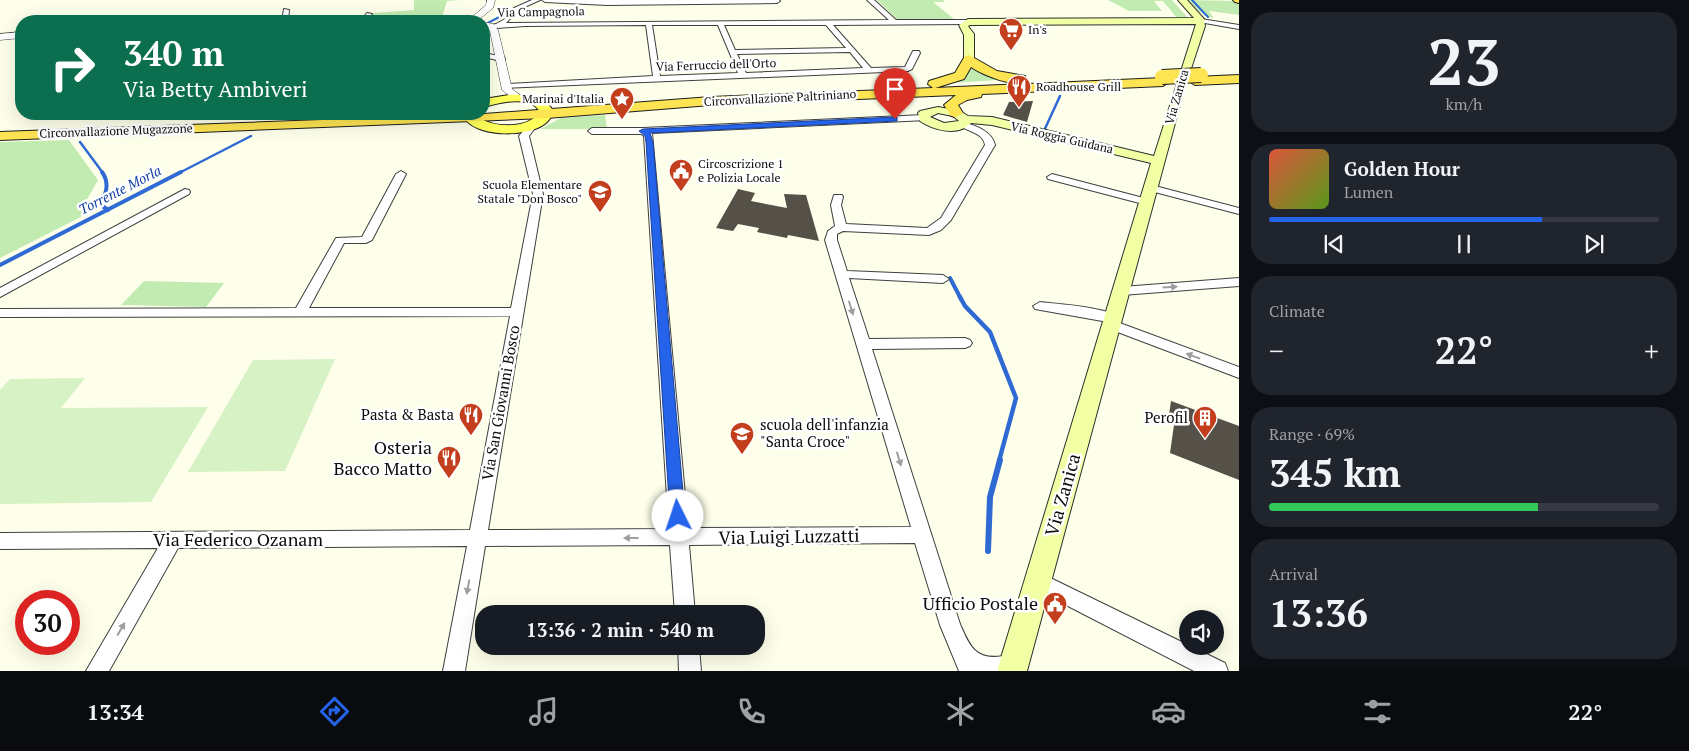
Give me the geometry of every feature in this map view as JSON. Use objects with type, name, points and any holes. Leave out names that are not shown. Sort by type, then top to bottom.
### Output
[{"type":"highway","points":[[922,87],[960,76],[969,59],[979,68],[990,73],[1049,84]]},
{"type":"highway","name":"Circonvallazione Paltriniano","points":[[490,112],[1237,75]]},
{"type":"highway","points":[[961,119],[951,105],[964,96],[1049,84]]},
{"type":"highway","name":"Circonvallazione Paltriniano","points":[[546,110],[705,95],[1049,84]]},
{"type":"highway","points":[[732,100],[744,102],[907,95],[931,102],[935,106],[929,114]]},
{"type":"highway","name":"Circonvallazione Mugazzone","points":[[0,124],[98,120]]},
{"type":"highway","name":"Circonvallazione Mugazzone","points":[[0,136],[352,120]]},
{"type":"main road","points":[[1182,0],[1201,21]]},
{"type":"main road","points":[[969,59],[969,28],[995,22],[1201,21]]},
{"type":"main road","name":"Via Zanica","points":[[1013,667],[1201,21]]},
{"type":"main road","points":[[479,120],[480,124],[498,128],[517,128],[542,120],[546,110],[533,100],[519,98],[504,92],[490,100]]},
{"type":"main road","name":"Via Roggia Guidana","points":[[929,114],[992,121],[1159,161]]},
{"type":"street","points":[[487,15],[491,0]]},
{"type":"street","points":[[490,22],[507,20],[516,9],[537,0]]},
{"type":"street","points":[[545,0],[640,1],[668,9],[778,1]]},
{"type":"street","points":[[870,0],[894,22]]},
{"type":"street","points":[[668,9],[669,24]]},
{"type":"street","points":[[286,10],[286,15]]},
{"type":"street","name":"Via Campagnola","points":[[490,23],[592,21],[649,24],[938,22],[969,28]]},
{"type":"street","points":[[1201,21],[1239,27]]},
{"type":"street","points":[[720,23],[744,75]]},
{"type":"street","points":[[828,23],[869,70]]},
{"type":"street","points":[[649,24],[657,78]]},
{"type":"street","points":[[490,34],[501,59],[504,92]]},
{"type":"street","points":[[0,37],[15,36]]},
{"type":"street","points":[[733,52],[853,50]]},
{"type":"street","name":"Via Ferruccio dell'Orto","points":[[504,92],[657,78],[908,69],[916,53]]},
{"type":"street","points":[[490,56],[501,59]]},
{"type":"street","points":[[592,131],[643,131],[929,114]]},
{"type":"street","points":[[961,119],[989,139],[990,145],[945,220],[937,228],[929,232],[841,228],[832,232],[830,240],[922,535],[960,650],[970,671]]},
{"type":"street","points":[[498,128],[524,136],[534,124]]},
{"type":"street","points":[[643,131],[649,135],[650,142],[684,605]]},
{"type":"street","name":"Via San Giovanni Bosco","points":[[454,671],[538,194],[524,136]]},
{"type":"street","points":[[300,313],[340,240],[366,240],[402,174]]},
{"type":"street","points":[[1052,177],[1239,211]]},
{"type":"street","points":[[0,293],[185,192]]},
{"type":"street","points":[[838,197],[836,205],[841,228]]},
{"type":"street","points":[[841,274],[943,278]]},
{"type":"street","points":[[1122,291],[1239,282]]},
{"type":"street","points":[[1040,306],[1101,315],[1112,322],[1239,373]]},
{"type":"street","points":[[0,313],[518,312]]},
{"type":"street","points":[[862,344],[965,343]]},
{"type":"street","name":"Via Luigi Luzzatti","points":[[476,539],[922,535]]},
{"type":"street","name":"Via Federico Ozanam","points":[[0,541],[476,539]]},
{"type":"street","points":[[97,671],[172,540]]},
{"type":"street","points":[[1038,581],[1217,671]]},
{"type":"street","points":[[960,650],[976,665],[987,670],[996,671],[1013,667]]},
{"type":"street","points":[[689,655],[690,671]]},
{"type":"green space","points":[[414,0],[461,0],[447,1],[443,15],[372,15],[373,13],[414,10]]},
{"type":"green space","points":[[877,0],[943,0],[945,2],[933,2],[954,19],[898,20]]},
{"type":"green space","points":[[1108,0],[1172,0],[1188,18],[1177,18],[1163,1],[1154,1],[1162,11],[1129,11]]},
{"type":"green space","points":[[1188,0],[1239,1],[1239,15],[1209,11],[1214,18],[1209,17],[1199,11]]},
{"type":"green space","points":[[968,65],[1012,79],[952,83],[965,76]]},
{"type":"green space","points":[[605,115],[607,129],[540,129],[561,118]]},
{"type":"green space","points":[[69,140],[98,180],[85,203],[81,217],[0,258],[0,142]]},
{"type":"green space","points":[[144,281],[224,283],[206,307],[121,305]]},
{"type":"green space","points":[[335,359],[285,471],[188,472],[253,360]]},
{"type":"green space","points":[[85,378],[61,408],[208,407],[151,502],[0,504],[0,390],[10,379]]},
{"type":"building","name":"Roadhouse Grill","points":[[1033,101],[1027,122],[1003,115],[1009,102]]},
{"type":"building","points":[[738,189],[755,193],[751,201],[787,208],[784,194],[806,195],[819,241],[788,235],[787,238],[757,232],[759,228],[738,224],[733,231],[716,228]]},
{"type":"building","name":"Perofil","points":[[1171,401],[1239,426],[1239,480],[1170,453],[1175,418],[1169,415]]},
{"type":"waterway","name":"Torrente Morla","points":[[490,22],[532,0]]},
{"type":"waterway","points":[[1192,0],[1208,17]]},
{"type":"waterway","points":[[1041,22],[1046,34]]},
{"type":"waterway","points":[[1043,133],[1060,96]]},
{"type":"waterway","name":"Torrente Morla","points":[[179,173],[251,136]]},
{"type":"waterway","points":[[80,142],[103,173]]},
{"type":"waterway","points":[[102,172],[107,184],[101,205],[108,210]]},
{"type":"waterway","name":"Torrente Morla","points":[[108,210],[181,172]]},
{"type":"waterway","name":"Torrente Morla","points":[[0,265],[108,210]]},
{"type":"waterway","points":[[950,278],[961,299]]},
{"type":"waterway","points":[[960,297],[965,306],[990,332],[1016,398],[999,461]]},
{"type":"waterway","points":[[988,551],[990,497],[1000,460]]},
{"type":"place","name":"In's","points":[[1011,51]]},
{"type":"place","name":"Roadhouse Grill","points":[[1019,108]]},
{"type":"place","name":"Marinai d'Italia","points":[[622,120]]},
{"type":"place","name":"Circoscrizione 1 e Polizia Locale","points":[[681,192]]},
{"type":"place","name":"Scuola Elementare Statale \"Don Bosco\"","points":[[600,213]]},
{"type":"place","name":"Pasta & Basta","points":[[471,436]]},
{"type":"place","name":"Perofil","points":[[1205,439]]},
{"type":"place","name":"scuola dell'infanzia \"Santa Croce\"","points":[[742,455]]},
{"type":"place","name":"Osteria Bacco Matto","points":[[449,479]]},
{"type":"place","name":"Ufficio Postale","points":[[1055,625]]},
{"type":"route","points":[[678,516],[650,142],[649,135],[643,131],[895,119]]}]
